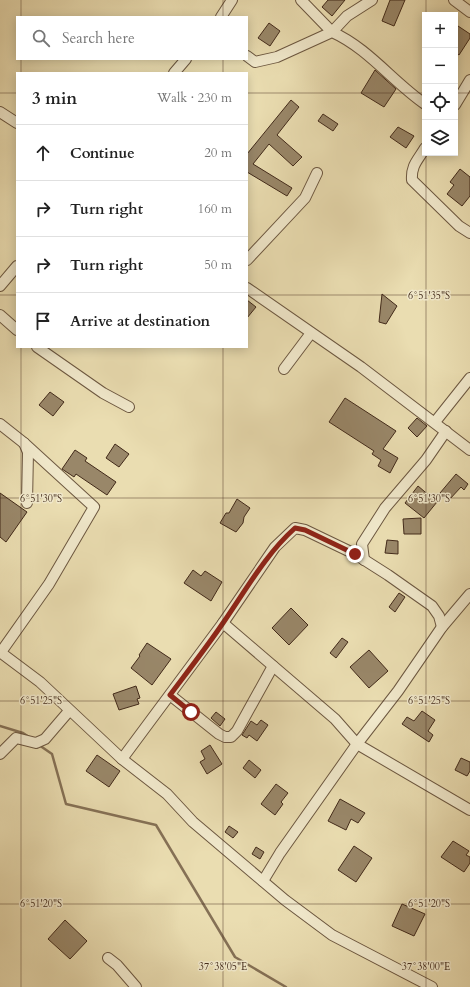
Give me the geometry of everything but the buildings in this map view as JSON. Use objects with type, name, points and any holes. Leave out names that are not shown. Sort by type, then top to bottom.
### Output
[{"type":"street","points":[[222,16],[232,0]]},
{"type":"street","points":[[301,0],[332,32],[344,37],[411,95],[422,102]]},
{"type":"street","points":[[248,57],[255,62],[276,57],[332,32],[348,16],[372,0]]},
{"type":"street","points":[[454,0],[470,12]]},
{"type":"street","points":[[175,72],[185,60]]},
{"type":"street","points":[[458,99],[470,80]]},
{"type":"street","points":[[0,112],[16,122]]},
{"type":"street","points":[[422,152],[415,161],[411,170],[412,180],[459,226],[470,233]]},
{"type":"street","points":[[248,259],[305,198],[317,173]]},
{"type":"street","points":[[0,286],[16,267]]},
{"type":"street","points":[[248,289],[361,367],[470,450]]},
{"type":"street","points":[[0,315],[16,329]]},
{"type":"street","points":[[284,369],[311,333]]},
{"type":"street","points":[[38,348],[103,393],[129,407]]},
{"type":"street","points":[[435,422],[470,378]]},
{"type":"street","points":[[0,424],[24,443],[94,507],[49,584],[0,652],[40,682],[122,759],[167,794],[198,826],[262,881],[332,935],[432,987]]},
{"type":"street","points":[[346,550],[362,544],[385,508],[426,460],[446,431]]},
{"type":"street","points":[[24,443],[28,452],[27,503]]},
{"type":"street","points":[[122,759],[223,623],[274,547],[295,528],[305,530],[364,560],[432,606],[439,616],[442,627]]},
{"type":"street","points":[[362,544],[364,560]]},
{"type":"street","points":[[262,881],[357,744],[398,691],[442,627],[470,594]]},
{"type":"street","points":[[223,623],[335,719],[357,744],[470,810]]},
{"type":"street","points":[[170,695],[219,734],[225,737],[232,737],[237,731],[273,666]]},
{"type":"street","points":[[0,754],[16,738],[36,743],[45,739],[70,711]]},
{"type":"street","points":[[108,958],[117,965],[136,987]]},
{"type":"waterway","points":[[0,726],[23,733],[29,737]]},
{"type":"waterway","points":[[39,745],[52,754],[66,804],[156,825],[235,957],[286,987]]},
{"type":"route","points":[[191,712],[170,695],[223,623],[274,547],[295,528],[305,530],[355,554]]}]
